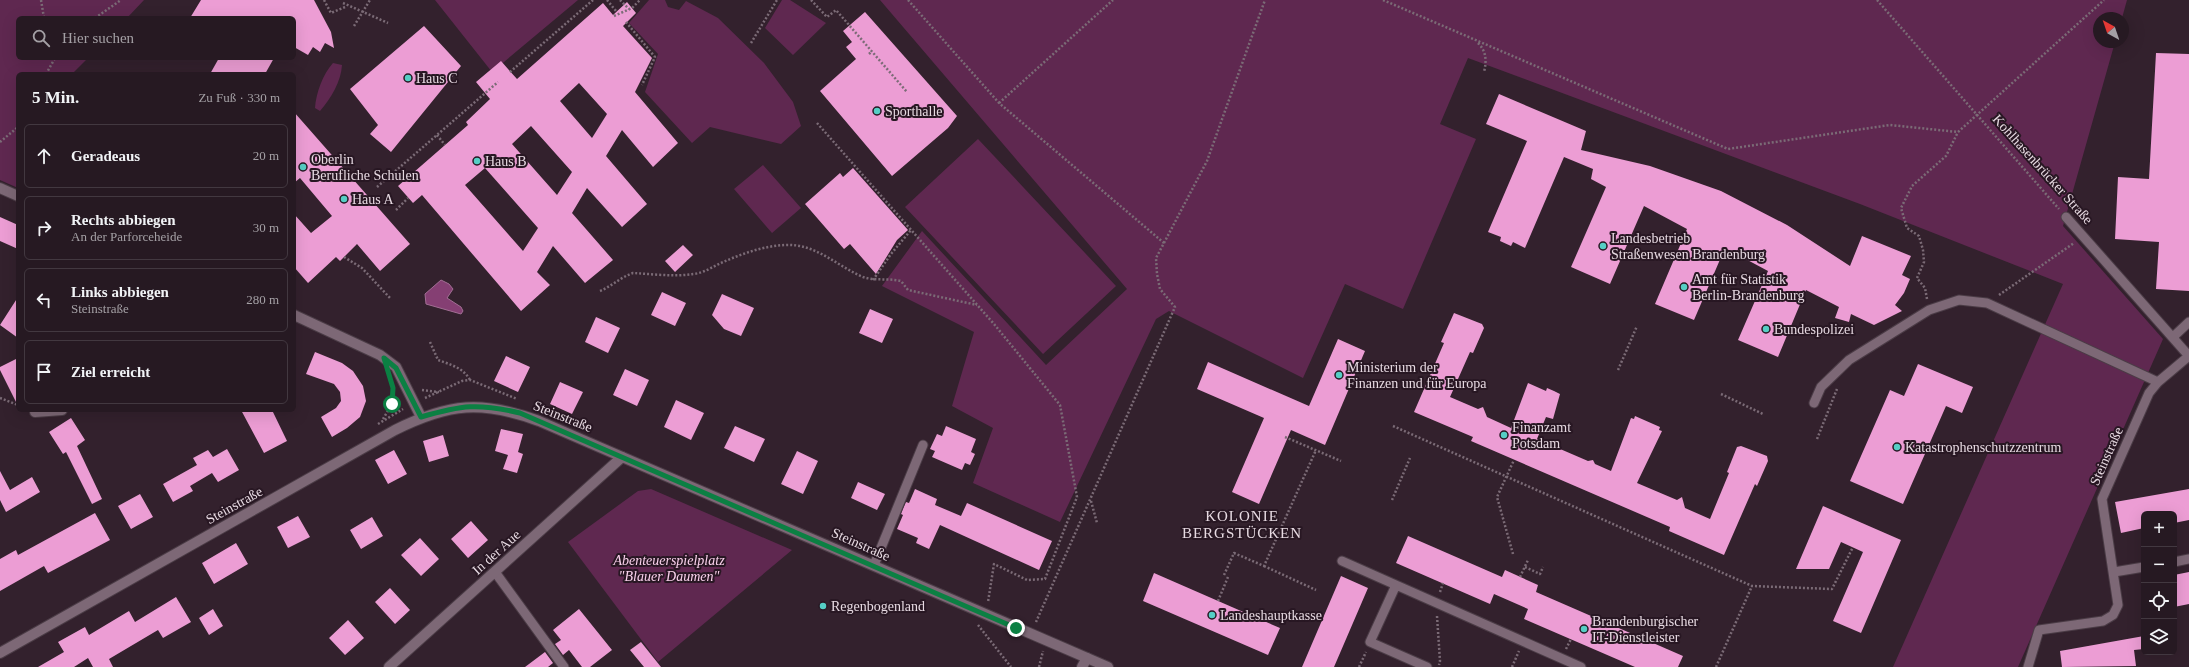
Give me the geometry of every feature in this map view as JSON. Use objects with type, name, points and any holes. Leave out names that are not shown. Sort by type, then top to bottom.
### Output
[{"type":"street","points":[[0,188],[16,195]]},
{"type":"street","points":[[296,317],[380,355],[396,368],[421,417]]},
{"type":"street","name":"Steinstraße","points":[[0,653],[421,417],[461,407],[478,406],[500,409],[539,421],[1108,667]]},
{"type":"street","name":"In der Aue","points":[[389,667],[622,456]]},
{"type":"street","points":[[1082,667],[1087,658]]},
{"type":"lane","name":"Kohlhasenbrücker Straße","points":[[2066,217],[2189,356]]},
{"type":"lane","points":[[1814,403],[1821,387],[1849,360],[1929,310],[1959,300],[1987,303],[2158,382]]},
{"type":"lane","points":[[2173,337],[2189,322]]},
{"type":"lane","name":"Steinstraße","points":[[2028,667],[2039,630],[2103,621],[2113,615],[2118,605],[2102,499],[2149,393],[2158,382],[2189,356]]},
{"type":"lane","points":[[874,565],[923,445]]},
{"type":"lane","points":[[2177,561],[2189,559]]},
{"type":"lane","points":[[1342,561],[1581,667]]},
{"type":"lane","points":[[2114,572],[2141,568]]},
{"type":"lane","points":[[495,572],[564,667]]},
{"type":"lane","points":[[1396,585],[1370,642],[1427,667]]},
{"type":"path","points":[[41,0],[44,16]]},
{"type":"path","points":[[98,16],[122,0]]},
{"type":"path","points":[[324,0],[331,13],[345,7]]},
{"type":"path","points":[[354,26],[370,0]]},
{"type":"path","points":[[510,72],[593,0]]},
{"type":"path","points":[[606,0],[616,11]]},
{"type":"path","points":[[620,0],[628,9]]},
{"type":"path","points":[[614,16],[628,9],[640,0]]},
{"type":"path","points":[[751,43],[777,0]]},
{"type":"path","points":[[811,0],[827,17],[836,10],[907,92]]},
{"type":"path","points":[[908,0],[999,103],[1164,243]]},
{"type":"path","points":[[999,103],[1113,0]]},
{"type":"path","points":[[1042,626],[1036,622],[1175,307],[1160,289],[1156,258],[1207,161],[1265,0]]},
{"type":"path","points":[[1383,0],[1728,149],[1890,125],[1958,132]]},
{"type":"path","name":"Kohlhasenbrücker Straße","points":[[1877,0],[2066,217]]},
{"type":"path","points":[[1929,310],[1925,288],[1917,278],[1924,262],[1923,250],[1919,236],[1908,228],[1901,208],[1912,186],[1946,156],[1958,132],[2104,0]]},
{"type":"path","points":[[343,4],[388,23]]},
{"type":"path","points":[[626,22],[655,57],[642,85]]},
{"type":"path","points":[[1470,38],[1479,44],[1485,52],[1486,62],[1484,72]]},
{"type":"path","points":[[868,54],[872,51]]},
{"type":"path","points":[[49,60],[50,64]]},
{"type":"path","points":[[47,72],[53,60]]},
{"type":"path","points":[[377,187],[498,82]]},
{"type":"path","points":[[817,124],[978,305],[1060,405],[1077,497],[1045,579],[1027,580],[994,564],[987,603]]},
{"type":"path","points":[[0,142],[16,129]]},
{"type":"path","points":[[436,135],[445,145]]},
{"type":"path","points":[[396,210],[408,198]]},
{"type":"path","points":[[873,280],[891,254],[911,230]]},
{"type":"path","points":[[1987,303],[2084,237]]},
{"type":"path","points":[[600,291],[611,287],[626,275],[633,273],[693,274],[707,270],[738,255],[769,247],[786,245],[812,250],[873,280],[888,278],[901,281],[908,290],[978,305]]},
{"type":"path","points":[[344,257],[362,268],[390,298]]},
{"type":"path","points":[[1618,370],[1637,326]]},
{"type":"path","points":[[430,342],[438,360],[460,370],[467,375],[470,380]]},
{"type":"path","points":[[414,404],[462,381],[470,380],[522,401]]},
{"type":"path","points":[[383,420],[392,404],[393,388]]},
{"type":"path","points":[[1817,439],[1837,388]]},
{"type":"path","points":[[1721,394],[1763,414]]},
{"type":"path","points":[[0,398],[16,404]]},
{"type":"path","points":[[1393,426],[1752,586],[1832,589],[1853,547]]},
{"type":"path","points":[[1285,437],[1341,461]]},
{"type":"path","points":[[1264,566],[1316,450]]},
{"type":"path","points":[[1392,500],[1410,458]]},
{"type":"path","points":[[1514,460],[1497,497],[1514,554]]},
{"type":"path","points":[[1090,501],[1097,523]]},
{"type":"path","points":[[1224,575],[1234,553],[1316,590]]},
{"type":"path","points":[[1520,577],[1528,560]]},
{"type":"path","points":[[1525,567],[1540,574],[1543,567]]},
{"type":"path","points":[[1218,601],[1228,577]]},
{"type":"path","points":[[1438,667],[1440,661],[1436,603],[1443,583]]},
{"type":"path","points":[[1716,667],[1752,586]]},
{"type":"path","points":[[974,620],[1010,667]]},
{"type":"path","points":[[1512,667],[1523,642]]},
{"type":"path","points":[[1039,667],[1044,651]]},
{"type":"green space","points":[[0,0],[144,0],[129,16],[16,16],[16,60],[86,60],[74,72],[16,72],[16,187],[0,180]]},
{"type":"green space","points":[[435,0],[578,0],[492,72]]},
{"type":"green space","points":[[649,0],[665,0],[668,7],[679,10],[686,1],[718,18],[764,63],[793,102],[801,126],[781,144],[710,127],[692,143],[645,92],[658,54],[629,23]]},
{"type":"green space","points":[[782,0],[790,0],[826,23],[793,55],[765,28]]},
{"type":"green space","points":[[880,0],[2127,0],[2124,12],[2093,12],[2093,48],[2113,48],[2063,226],[2163,339],[2018,667],[1893,667],[2063,284],[1860,204],[1468,58],[1440,124],[1476,139],[1403,309],[1345,284],[1303,378],[1169,311],[1156,319],[1060,522],[973,483],[993,428],[952,406],[974,332],[882,286],[922,231],[1046,365],[1127,289]]},
{"type":"green space","points":[[333,63],[342,65],[340,78],[332,95],[320,111],[315,108],[317,96],[323,78]]},
{"type":"green space","points":[[978,139],[1116,286],[1043,354],[905,207]]},
{"type":"green space","points":[[763,165],[801,208],[772,233],[734,189]]},
{"type":"green space","name":"Abenteuerspielplatz \"Blauer Daumen\"","points":[[651,489],[792,550],[658,662],[568,542],[638,491]]},
{"type":"shaded area","points":[[441,280],[449,284],[453,289],[447,298],[461,307],[463,311],[461,314],[426,304],[425,294]]},
{"type":"building","points":[[201,0],[314,0],[331,32],[334,48],[325,43],[320,52],[313,47],[308,55],[296,48],[296,16],[191,16]]},
{"type":"building","name":"Haus B","points":[[627,2],[636,13],[623,26],[652,58],[635,92],[678,143],[653,167],[622,130],[606,156],[647,204],[622,227],[587,188],[572,213],[613,260],[585,283],[553,246],[537,272],[550,285],[521,311],[422,195],[413,203],[398,186],[468,125],[466,122],[490,99],[476,82],[501,61],[517,79],[603,3],[613,15]],"holes":[[[579,83],[607,114],[592,138],[560,101]],[[531,126],[572,172],[557,195],[512,144]],[[485,168],[538,228],[523,251],[465,185]]]},
{"type":"building","name":"Sporthalle","points":[[865,12],[957,116],[948,128],[892,176],[820,91],[856,59],[846,47],[852,42],[843,31]]},
{"type":"building","name":"Haus C","points":[[424,26],[461,66],[391,152],[370,134],[378,125],[350,89]]},
{"type":"building","points":[[2156,53],[2189,54],[2189,291],[2156,289],[2159,242],[2115,239],[2118,177],[2149,179]]},
{"type":"building","points":[[218,60],[273,60],[266,72],[211,72]]},
{"type":"building","points":[[1499,94],[1586,131],[1581,150],[1650,166],[1721,191],[1787,225],[1850,266],[1862,236],[1911,256],[1902,275],[1910,279],[1904,293],[1895,305],[1902,311],[1874,325],[1851,314],[1849,322],[1835,318],[1839,307],[1806,290],[1778,357],[1738,340],[1768,271],[1725,248],[1694,320],[1655,304],[1687,229],[1644,206],[1610,284],[1571,267],[1606,187],[1591,179],[1593,169],[1564,157],[1525,248],[1513,242],[1511,246],[1500,241],[1501,237],[1488,232],[1527,141],[1486,124]]},
{"type":"building","name":"Haus A","points":[[296,114],[410,244],[380,271],[357,244],[340,261],[336,257],[308,283],[296,269],[296,216],[311,233],[332,216],[300,178],[296,181]]},
{"type":"building","points":[[853,168],[908,230],[897,240],[876,274],[850,244],[844,249],[805,204],[840,173],[843,177]]},
{"type":"building","points":[[0,217],[16,224],[16,248],[0,241]]},
{"type":"building","points":[[683,245],[693,255],[675,272],[665,261]]},
{"type":"building","points":[[662,292],[686,303],[675,326],[651,315]]},
{"type":"building","points":[[722,294],[754,308],[741,336],[724,329],[712,315]]},
{"type":"building","points":[[16,300],[16,337],[0,325]]},
{"type":"building","points":[[870,309],[893,319],[882,343],[859,333]]},
{"type":"building","name":"Finanzamt Potsdam","points":[[1454,313],[1482,324],[1484,328],[1473,353],[1470,352],[1450,397],[1478,409],[1483,407],[1487,417],[1511,428],[1528,383],[1546,391],[1547,388],[1554,391],[1560,394],[1553,419],[1546,417],[1537,439],[1588,461],[1593,460],[1595,464],[1611,471],[1631,418],[1634,419],[1635,416],[1660,427],[1659,430],[1662,431],[1637,483],[1677,500],[1682,497],[1685,508],[1710,519],[1729,473],[1727,472],[1737,447],[1741,446],[1767,456],[1768,461],[1757,486],[1755,484],[1724,555],[1669,531],[1670,527],[1471,441],[1473,437],[1414,412],[1444,343],[1441,342]]},
{"type":"building","points":[[596,317],[620,328],[608,353],[585,342]]},
{"type":"building","points":[[1338,339],[1365,351],[1325,445],[1291,430],[1259,504],[1232,492],[1264,418],[1197,389],[1208,362],[1309,406]]},
{"type":"building","points":[[315,352],[342,363],[353,371],[363,386],[366,401],[360,417],[347,428],[332,437],[321,417],[336,408],[341,401],[340,392],[334,384],[306,374]]},
{"type":"building","points":[[506,356],[530,367],[518,392],[494,381]]},
{"type":"building","points":[[16,359],[16,402],[0,370],[0,367]]},
{"type":"building","name":"Katastrophenschutzzentrum","points":[[1918,364],[1973,387],[1962,413],[1946,406],[1903,504],[1850,481],[1890,390],[1904,396]]},
{"type":"building","points":[[625,369],[649,380],[637,406],[613,395]]},
{"type":"building","points":[[560,382],[583,392],[572,414],[550,404]]},
{"type":"building","points":[[676,400],[704,413],[691,440],[664,427]]},
{"type":"building","points":[[242,412],[273,412],[287,441],[264,453]]},
{"type":"building","points":[[71,418],[85,440],[77,446],[102,499],[92,504],[66,452],[63,454],[49,432]]},
{"type":"building","points":[[735,426],[765,439],[754,462],[724,448]]},
{"type":"building","points":[[946,426],[976,439],[971,452],[975,454],[970,465],[965,463],[962,470],[932,457],[935,451],[930,449],[937,434],[942,436]]},
{"type":"building","points":[[501,429],[523,434],[518,452],[523,454],[517,473],[503,469],[508,455],[495,451]]},
{"type":"building","points":[[443,435],[449,456],[429,462],[423,441]]},
{"type":"building","points":[[227,449],[239,470],[218,482],[212,473],[190,486],[193,491],[173,502],[163,484],[197,465],[193,458],[208,450],[213,457]]},
{"type":"building","points":[[394,450],[407,474],[388,484],[375,460]]},
{"type":"building","points":[[797,451],[818,461],[803,494],[781,484]]},
{"type":"building","points":[[0,471],[10,490],[32,477],[40,492],[6,512],[0,500]]},
{"type":"building","points":[[858,482],[885,494],[877,510],[851,498]]},
{"type":"building","points":[[915,489],[937,499],[935,505],[961,516],[967,503],[1052,541],[1039,570],[940,525],[929,549],[916,543],[918,538],[897,529],[903,515],[901,514],[906,502],[909,503]]},
{"type":"building","points":[[2189,489],[2189,520],[2177,522],[2177,511],[2141,511],[2141,529],[2121,533],[2115,502]]},
{"type":"building","points":[[140,494],[153,517],[131,529],[118,506]]},
{"type":"building","points":[[1823,506],[1901,540],[1861,633],[1833,621],[1863,552],[1841,542],[1829,569],[1796,569]]},
{"type":"building","points":[[95,513],[110,540],[48,573],[44,566],[0,591],[0,559],[16,550],[18,555]]},
{"type":"building","points":[[298,516],[310,537],[288,548],[277,527]]},
{"type":"building","points":[[372,517],[383,536],[361,549],[350,530]]},
{"type":"building","points":[[471,521],[488,540],[468,558],[451,539]]},
{"type":"building","points":[[1408,536],[1502,577],[1505,570],[1538,585],[1536,592],[1683,656],[1678,667],[1635,667],[1524,619],[1528,609],[1494,594],[1490,604],[1396,563]]},
{"type":"building","points":[[420,538],[439,559],[421,576],[401,555]]},
{"type":"building","points":[[236,543],[248,564],[214,584],[202,563]]},
{"type":"building","points":[[2189,572],[2189,604],[2177,606],[2177,583],[2177,574]]},
{"type":"building","name":"Landeshauptkasse","points":[[1154,573],[1280,628],[1268,655],[1143,601]]},
{"type":"building","points":[[1341,576],[1368,588],[1334,667],[1302,667]]},
{"type":"building","points":[[390,588],[410,610],[395,624],[375,602]]},
{"type":"building","points":[[176,597],[191,622],[163,638],[158,630],[109,659],[113,667],[93,667],[88,658],[74,667],[38,667],[64,652],[58,642],[85,627],[89,635],[129,611],[135,622]]},
{"type":"building","points":[[213,609],[223,626],[209,635],[199,618]]},
{"type":"building","points":[[579,609],[612,650],[590,667],[582,667],[569,650],[563,655],[555,644],[561,640],[553,630]]},
{"type":"building","points":[[348,620],[364,638],[345,655],[329,638]]},
{"type":"building","points":[[2141,637],[2141,649],[2134,650],[2136,666],[2062,667],[2060,651]]},
{"type":"building","points":[[641,642],[661,667],[644,667],[630,650]]},
{"type":"building","points":[[545,652],[553,663],[548,667],[525,667]]},
{"type":"place","name":"Haus C","points":[[408,78]]},
{"type":"place","name":"Sporthalle","points":[[877,111]]},
{"type":"place","name":"Haus B","points":[[477,161]]},
{"type":"place","name":"Oberlin Berufliche Schulen","points":[[303,167]]},
{"type":"place","name":"Haus A","points":[[344,199]]},
{"type":"place","name":"Landesbetrieb Straßenwesen Brandenburg","points":[[1603,246]]},
{"type":"place","name":"Amt für Statistik Berlin-Brandenburg","points":[[1684,287]]},
{"type":"place","name":"Bundespolizei","points":[[1766,329]]},
{"type":"place","name":"Ministerium der Finanzen und für Europa","points":[[1339,375]]},
{"type":"place","name":"Finanzamt Potsdam","points":[[1504,435]]},
{"type":"place","name":"Katastrophenschutzzentrum","points":[[1897,447]]},
{"type":"place","name":"Regenbogenland","points":[[823,606]]},
{"type":"place","name":"Landeshauptkasse","points":[[1212,615]]},
{"type":"place","name":"Brandenburgischer IT-Dienstleister","points":[[1584,629]]},
{"type":"district","name":"KOLONIE BERGSTÜCKEN","points":[[1242,524]]},
{"type":"route","points":[[392,404],[393,388],[384,358],[396,368],[421,417],[461,407],[478,406],[520,413],[809,536],[1016,628]]}]
